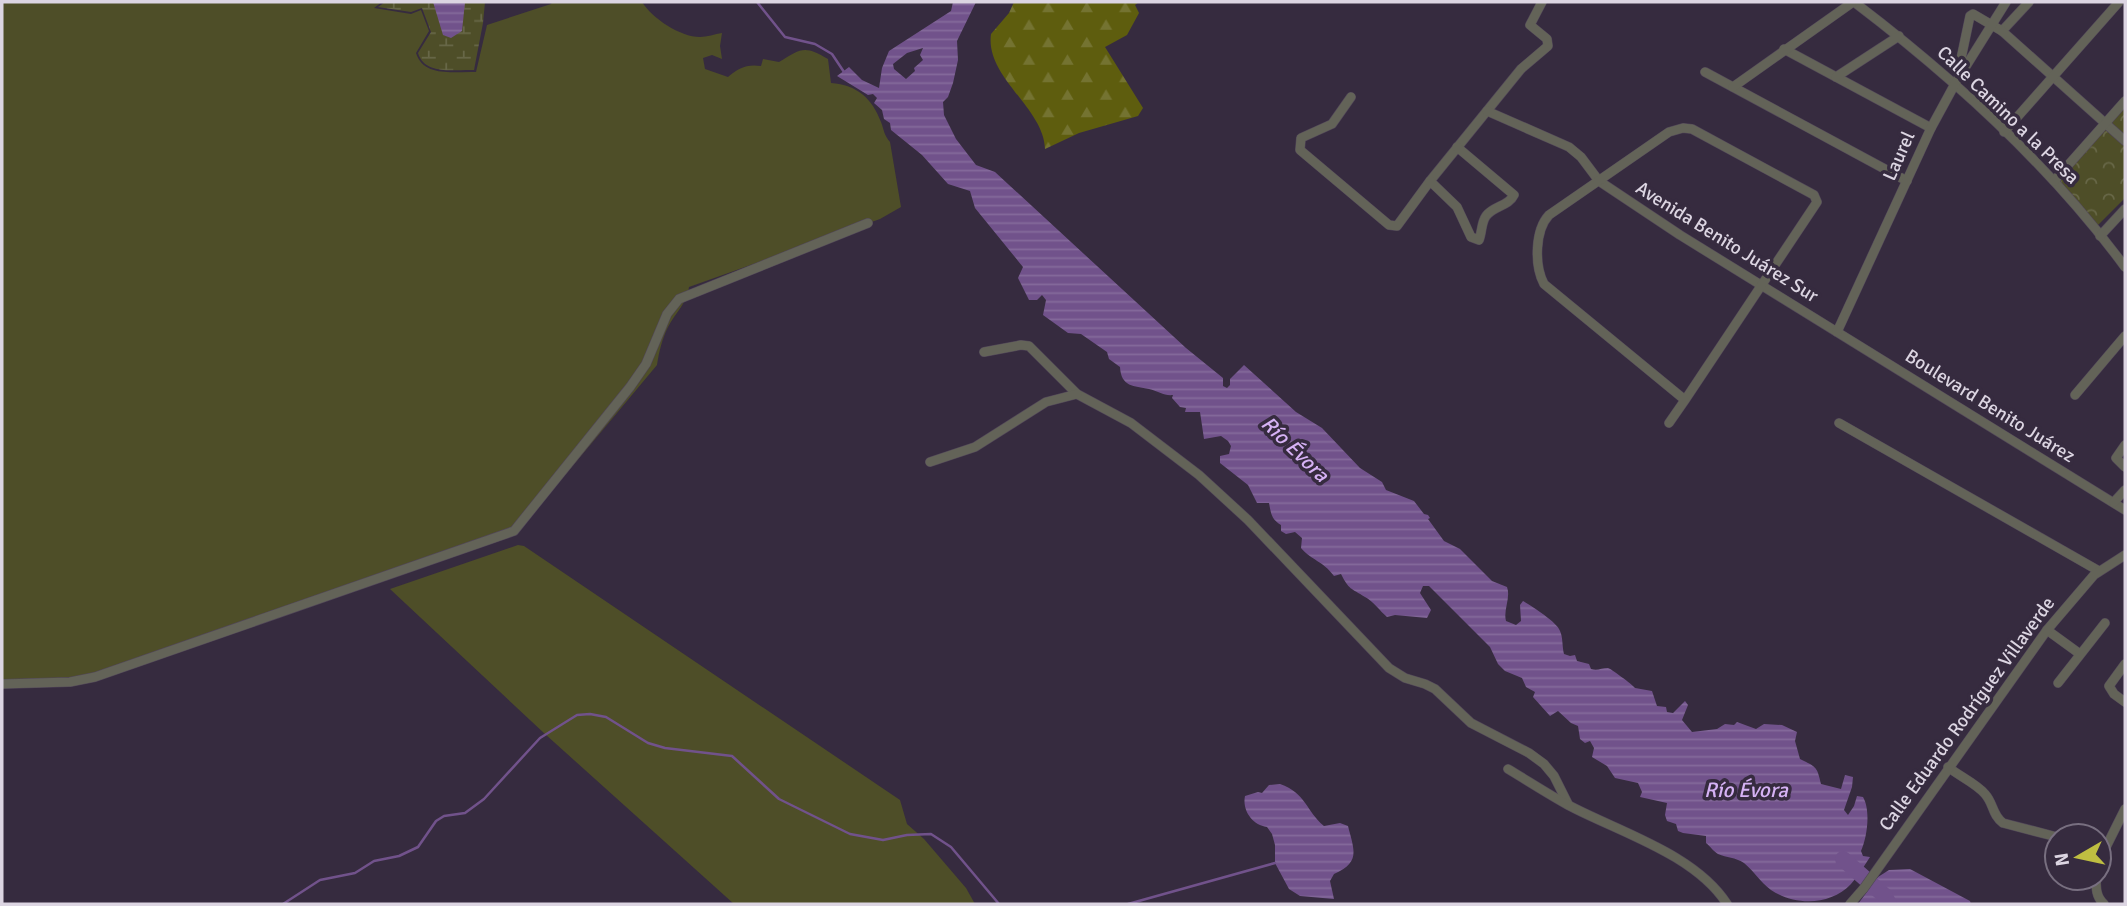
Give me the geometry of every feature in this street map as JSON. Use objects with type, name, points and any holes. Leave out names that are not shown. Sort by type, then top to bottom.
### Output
[{"type":"street","points":[[1351,97],[1332,124],[1301,138],[1300,150],[1389,225],[1397,226],[1521,69],[1548,46],[1547,39],[1530,25],[1542,2]]},
{"type":"street","points":[[1733,87],[1854,2]]},
{"type":"street","name":"Calle Camino a la Presa","points":[[1854,2],[1956,83],[2054,181],[2125,267]]},
{"type":"street","name":"Laurel","points":[[1837,332],[1931,128],[2006,2]]},
{"type":"street","points":[[2002,32],[2029,2]]},
{"type":"street","points":[[2004,132],[2119,2]]},
{"type":"street","points":[[1956,83],[1970,16],[1975,15],[2002,32],[2125,141]]},
{"type":"street","points":[[1836,77],[1899,36]]},
{"type":"street","points":[[1784,49],[1931,128]]},
{"type":"street","points":[[1705,72],[1908,181]]},
{"type":"street","points":[[2054,181],[2125,101]]},
{"type":"street","name":"Avenida Benito Juárez Sur","points":[[1487,111],[1569,147],[1581,157],[1599,181],[1837,332]]},
{"type":"street","points":[[1669,423],[1685,400],[1816,202],[1814,195],[1692,129],[1683,128],[1669,132],[1549,215],[1542,222],[1539,244],[1541,280],[1685,400]]},
{"type":"street","points":[[1430,181],[1457,207],[1467,232],[1477,241],[1481,237],[1484,218],[1511,201],[1514,195],[1457,147]]},
{"type":"street","points":[[2100,236],[2125,208]]},
{"type":"street","points":[[2,684],[69,682],[96,677],[514,531],[646,364],[667,314],[679,299],[868,223]]},
{"type":"street","name":"Boulevard Benito Juárez","points":[[1837,332],[2125,510]]},
{"type":"street","points":[[2075,395],[2125,336]]},
{"type":"street","points":[[984,352],[1021,345],[1030,346],[1077,394],[1131,423],[1199,475],[1248,520],[1389,668],[1405,678],[1435,689],[1471,723],[1529,753],[1544,764],[1554,776],[1568,804]]},
{"type":"street","points":[[930,462],[983,443],[1046,402],[1077,394]]},
{"type":"street","points":[[1839,423],[2099,571]]},
{"type":"street","points":[[2125,445],[2116,458],[2125,467]]},
{"type":"street","points":[[2113,502],[2125,490]]},
{"type":"street","name":"Calle Eduardo Rodríguez Villaverde","points":[[1850,904],[2047,630],[2099,571],[2125,555]]},
{"type":"street","points":[[2058,683],[2105,623]]},
{"type":"street","points":[[2047,630],[2080,654]]},
{"type":"street","points":[[2125,664],[2109,686],[2114,694],[2125,702]]},
{"type":"street","points":[[1948,767],[1987,796],[1996,818],[2003,823],[2043,833]]},
{"type":"street","points":[[1508,769],[1697,872],[1714,887],[1727,904]]},
{"type":"street","points":[[2113,833],[2125,809]]},
{"type":"green space","points":[[2,2],[382,2],[374,8],[411,14],[421,10],[429,31],[416,53],[426,66],[441,72],[476,72],[487,25],[552,2],[642,2],[659,20],[684,34],[700,37],[722,33],[722,59],[712,55],[703,58],[705,69],[728,77],[743,67],[761,66],[763,59],[779,62],[803,50],[828,59],[831,83],[849,87],[862,94],[877,114],[890,142],[901,207],[880,219],[689,287],[684,303],[666,332],[657,365],[525,523],[95,676],[2,681]]},
{"type":"green space","points":[[385,2],[485,2],[474,70],[442,70],[427,65],[418,53],[431,32],[422,8],[411,12],[378,7]]},
{"type":"green space","points":[[1014,2],[1139,2],[1135,5],[1139,13],[1127,35],[1105,47],[1143,108],[1138,116],[1079,133],[1045,149],[1035,120],[1005,78],[992,50],[991,34],[1009,13]]},
{"type":"green space","points":[[2125,95],[2125,198],[2093,230],[2053,181]]},
{"type":"green space","points":[[518,545],[524,546],[900,800],[907,824],[924,839],[966,888],[975,904],[734,904],[545,734],[390,589]]},
{"type":"water","points":[[433,2],[465,2],[462,31],[451,38],[443,35]]},
{"type":"water","name":"Río Évora","points":[[953,2],[976,2],[957,41],[958,60],[953,83],[943,102],[944,115],[956,139],[976,165],[995,172],[1186,348],[1223,378],[1223,386],[1227,388],[1230,385],[1230,379],[1244,365],[1296,412],[1322,428],[1360,468],[1382,482],[1386,490],[1414,501],[1424,514],[1428,515],[1444,541],[1460,549],[1492,581],[1507,587],[1506,621],[1516,625],[1521,621],[1520,605],[1523,601],[1558,627],[1564,654],[1575,655],[1577,661],[1589,664],[1591,669],[1608,668],[1635,688],[1652,691],[1657,706],[1666,707],[1667,712],[1673,713],[1685,701],[1688,705],[1682,720],[1692,732],[1717,729],[1737,722],[1756,729],[1764,724],[1782,725],[1797,732],[1795,741],[1800,759],[1815,768],[1821,784],[1841,789],[1845,775],[1853,777],[1844,810],[1848,815],[1857,796],[1863,797],[1867,824],[1861,851],[1863,856],[1870,857],[1851,884],[1843,891],[1823,900],[1791,899],[1771,890],[1744,863],[1716,853],[1706,843],[1706,836],[1678,831],[1676,824],[1667,821],[1667,803],[1640,797],[1642,792],[1638,783],[1615,778],[1607,766],[1592,757],[1594,748],[1590,741],[1585,743],[1580,739],[1578,726],[1558,711],[1550,716],[1533,697],[1535,692],[1526,687],[1522,678],[1505,671],[1498,664],[1490,647],[1429,586],[1423,586],[1420,593],[1431,610],[1427,618],[1395,615],[1387,617],[1371,601],[1351,588],[1341,574],[1334,576],[1305,552],[1301,548],[1302,538],[1295,532],[1286,534],[1281,531],[1281,525],[1273,518],[1269,503],[1257,503],[1248,485],[1220,463],[1220,456],[1229,454],[1231,446],[1221,436],[1204,439],[1200,412],[1185,412],[1186,408],[1180,407],[1172,398],[1173,395],[1129,384],[1123,378],[1120,367],[1109,359],[1107,352],[1081,334],[1068,333],[1043,315],[1046,300],[1042,295],[1037,300],[1029,300],[1018,278],[1023,267],[975,208],[970,191],[948,184],[922,155],[891,130],[882,110],[874,103],[877,98],[873,94],[868,95],[837,76],[849,67],[862,80],[879,88],[882,68],[889,51],[951,11]],"holes":[[[923,48],[920,55],[923,60],[906,79],[894,69],[893,64],[907,53]]]},
{"type":"water","points":[[1280,784],[1301,797],[1324,826],[1340,823],[1348,826],[1353,855],[1348,865],[1334,874],[1330,881],[1334,899],[1300,896],[1289,889],[1275,863],[1272,834],[1267,827],[1253,820],[1247,811],[1245,796],[1262,793],[1269,785]]},
{"type":"water","points":[[1910,869],[1970,901],[1971,904],[1858,904],[1878,877],[1889,870]]},
{"type":"waterway","points":[[757,2],[785,37],[815,44],[832,54],[844,72]]},
{"type":"waterway","points":[[283,904],[320,880],[355,873],[374,861],[399,856],[418,847],[436,821],[444,816],[465,813],[484,799],[540,738],[577,715],[590,714],[606,717],[648,743],[665,748],[732,756],[779,799],[850,834],[883,840],[931,834],[951,847],[999,904]]},
{"type":"waterway","name":"Río Évora","points":[[1843,859],[1885,896],[1889,904]]},
{"type":"waterway","points":[[1128,904],[1275,863]]}]
